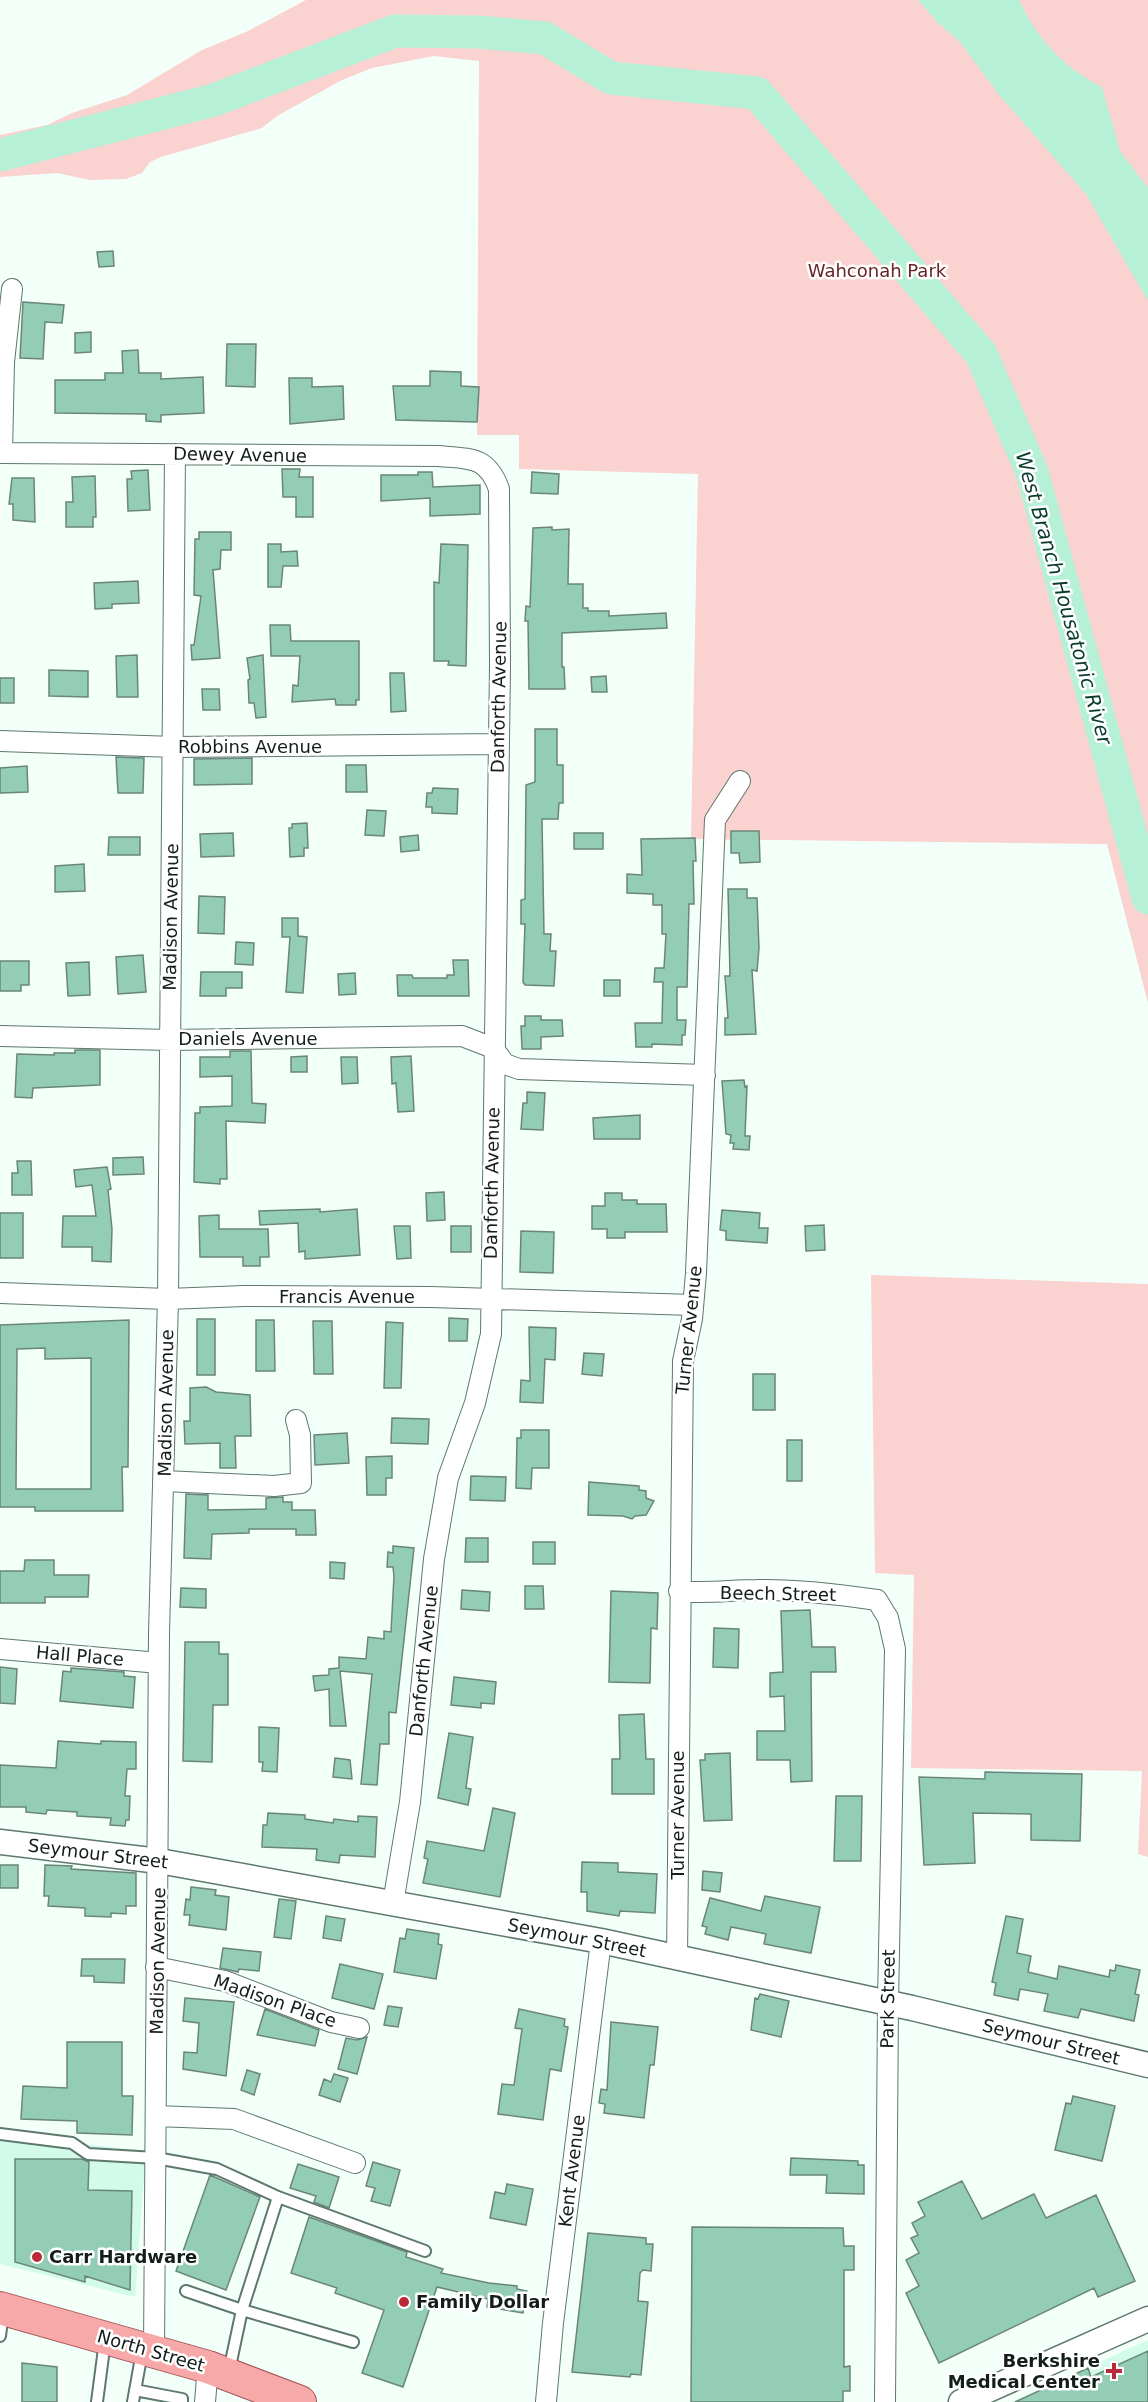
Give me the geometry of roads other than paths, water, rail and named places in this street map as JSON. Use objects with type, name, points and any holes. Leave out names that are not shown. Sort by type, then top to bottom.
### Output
[{"type":"main road","name":"North Street","points":[[1,2317],[105,2338],[148,2350],[218,2371],[288,2400]]},
{"type":"street","points":[[1,453],[4,362],[12,289]]},
{"type":"street","name":"Dewey Avenue","points":[[1,453],[439,456],[479,461]]},
{"type":"street","name":"Madison Avenue","points":[[148,2350],[156,2158],[159,1663],[168,1299],[175,454]]},
{"type":"street","name":"Danforth Avenue","points":[[393,1904],[410,1802],[434,1559],[448,1478],[475,1403],[491,1334],[494,1208],[493,1048],[499,744],[499,489],[492,471],[479,461]]},
{"type":"street","name":"Robbins Avenue","points":[[0,741],[174,747],[499,744]]},
{"type":"street","name":"Turner Avenue","points":[[677,1959],[683,1361],[693,1305],[715,820],[740,781]]},
{"type":"street","name":"Daniels Avenue","points":[[0,1036],[170,1040],[462,1036],[493,1048]]},
{"type":"street","points":[[493,1048],[505,1064],[519,1070],[705,1075]]},
{"type":"street","name":"Francis Avenue","points":[[0,1293],[168,1299],[244,1296],[431,1297],[693,1305]]},
{"type":"street","points":[[164,1481],[274,1486],[302,1483],[301,1445],[296,1420]]},
{"type":"street","name":"Beech Street","points":[[679,1591],[819,1592],[877,1600]]},
{"type":"street","name":"Park Street","points":[[877,1600],[888,1618],[895,1649],[888,2002],[885,2402]]},
{"type":"street","name":"Hall Place","points":[[0,1649],[159,1663]]},
{"type":"street","name":"Seymour Street","points":[[0,1842],[159,1861],[601,1941],[677,1959],[888,2002],[1148,2065]]},
{"type":"street","name":"Kent Avenue","points":[[546,2402],[552,2324],[601,1941]]},
{"type":"street","name":"Madison Place","points":[[156,1967],[225,1981],[331,2022],[359,2028]]},
{"type":"street","points":[[156,2116],[234,2119],[355,2163]]},
{"type":"street","points":[[961,2402],[1148,2319]]},
{"type":"street","points":[[205,2402],[218,2371]]},
{"type":"lane","points":[[0,2134],[72,2143],[88,2154],[156,2158],[217,2169],[278,2197],[425,2251]]},
{"type":"lane","points":[[218,2371],[242,2310],[278,2197]]},
{"type":"lane","points":[[186,2291],[242,2310],[354,2342]]},
{"type":"lane","points":[[97,2402],[105,2338]]},
{"type":"lane","points":[[133,2402],[148,2350]]},
{"type":"lane","points":[[135,2390],[182,2399],[182,2402]]},
{"type":"waterway","name":"West Branch Housatonic River","points":[[0,155],[214,100],[395,31],[479,32],[545,38],[611,78],[757,93],[981,354],[1032,472],[1148,898]]},
{"type":"place","name":"Carr Hardware","points":[[37,2257]]},
{"type":"place","name":"Family Dollar","points":[[404,2302]]},
{"type":"place","name":"Berkshire Medical Center","points":[[1114,2371]]},
{"type":"park label","name":"Wahconah Park","points":[[877,271]]}]
